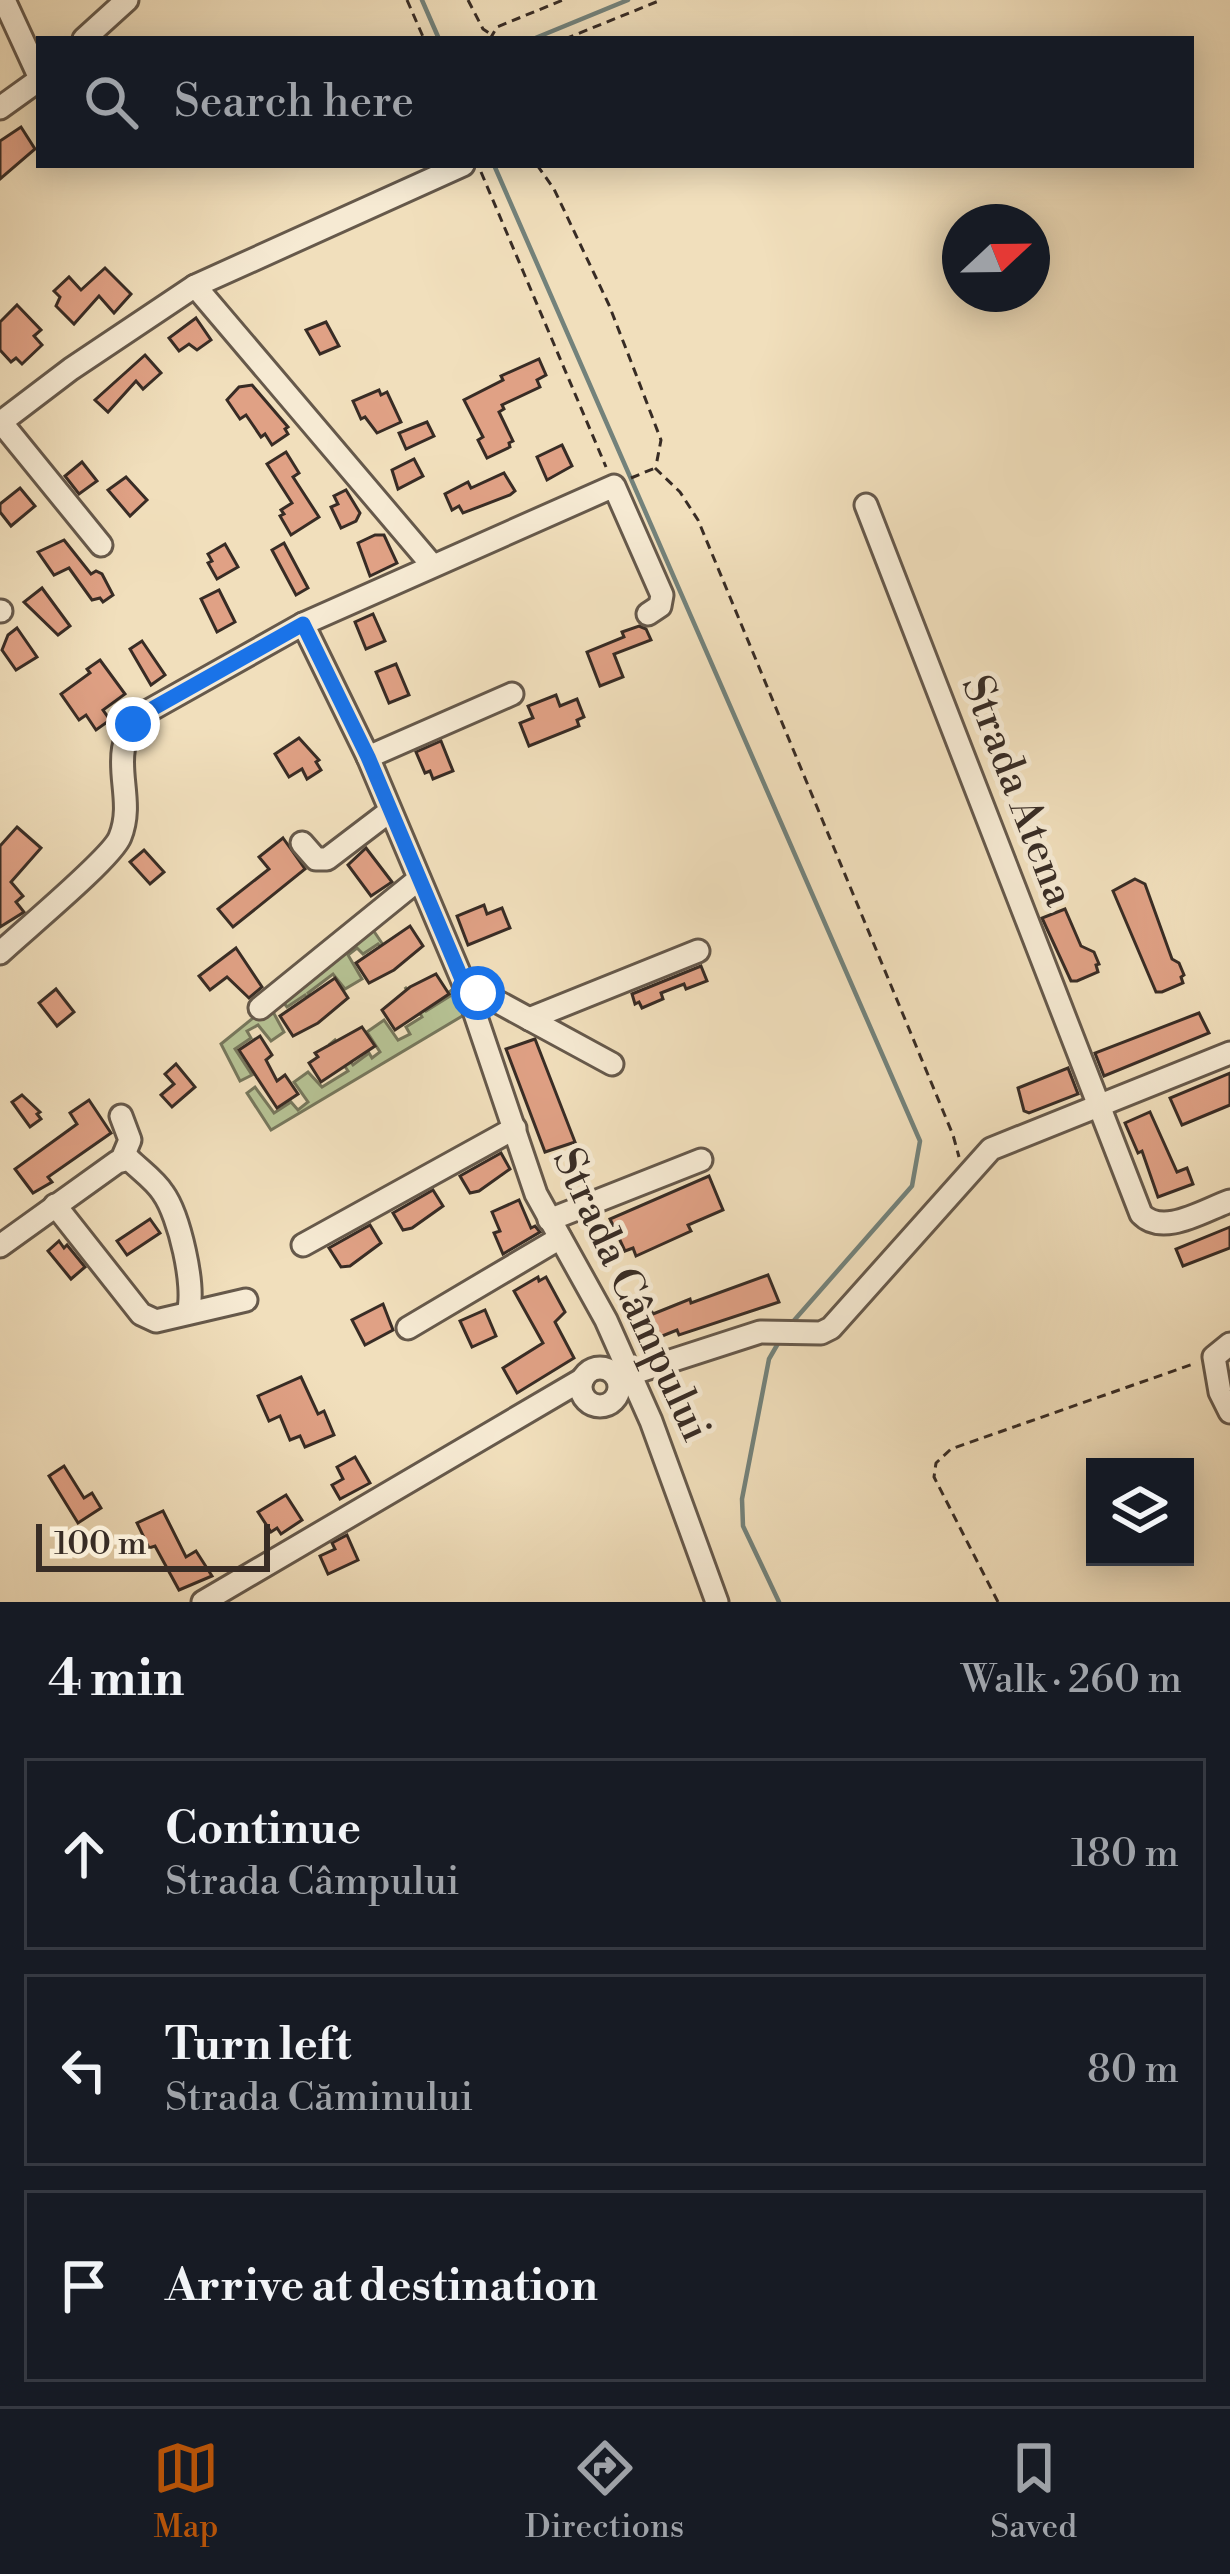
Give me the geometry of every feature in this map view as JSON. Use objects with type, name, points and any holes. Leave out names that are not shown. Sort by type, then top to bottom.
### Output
[{"type":"street","points":[[4,0],[36,71]]},
{"type":"street","points":[[87,36],[128,0]]},
{"type":"street","points":[[0,108],[36,80]]},
{"type":"street","points":[[101,545],[0,422],[195,286],[457,168]]},
{"type":"street","points":[[195,286],[432,565]]},
{"type":"street","points":[[0,953],[117,843],[124,813],[122,753],[133,724],[303,624],[614,486],[662,596],[660,606],[649,614]]},
{"type":"street","name":"Strada Atena","points":[[866,505],[1145,1220],[1162,1225],[1230,1201]]},
{"type":"street","name":"Strada Câmpului","points":[[303,624],[368,757],[469,996],[532,1182],[606,1320],[624,1376],[717,1602]]},
{"type":"street","points":[[368,757],[512,694]]},
{"type":"street","points":[[302,842],[316,859],[327,859],[390,811]]},
{"type":"street","points":[[260,1008],[419,879]]},
{"type":"street","points":[[529,1019],[698,951]]},
{"type":"street","points":[[469,996],[487,996],[612,1064]]},
{"type":"street","points":[[203,1602],[583,1379],[591,1370],[602,1368],[624,1376],[775,1329],[810,1333],[831,1328],[980,1158],[1010,1139],[1230,1053]]},
{"type":"street","points":[[0,1246],[122,1159],[130,1140],[121,1116]]},
{"type":"street","points":[[303,1245],[515,1128]]},
{"type":"street","points":[[122,1159],[129,1159],[163,1192],[179,1229],[188,1312]]},
{"type":"street","points":[[408,1328],[554,1229],[700,1160]]},
{"type":"street","points":[[56,1205],[141,1314],[156,1321],[246,1300]]},
{"type":"street","points":[[1222,1350],[1220,1392],[1230,1412]]},
{"type":"street","points":[[583,1379],[585,1397],[601,1406],[616,1396],[624,1376]]},
{"type":"path","points":[[407,0],[423,36]]},
{"type":"path","points":[[468,0],[489,36]]},
{"type":"path","points":[[491,36],[509,22],[563,0]]},
{"type":"path","points":[[572,36],[661,0]]},
{"type":"path","points":[[479,168],[614,486]]},
{"type":"path","points":[[539,168],[554,189],[609,305],[661,440],[651,469],[680,492],[698,520],[953,1135],[964,1176]]},
{"type":"path","points":[[998,1602],[934,1477],[936,1463],[951,1449],[1222,1350]]},
{"type":"green space","points":[[369,924],[398,967],[378,944],[363,954],[357,948],[348,955],[362,979],[345,989],[333,974],[308,993],[322,1019],[305,995],[272,1010],[284,1032],[271,1041],[258,1025],[247,1031],[251,1038],[235,1049],[252,1075],[240,1081],[221,1044]]},
{"type":"green space","points":[[405,987],[426,1011],[453,989],[464,1015],[271,1130],[247,1093],[255,1087],[274,1113],[291,1102],[298,1110],[308,1102],[294,1082],[308,1072],[322,1087],[348,1071],[330,1044],[335,1040],[353,1065],[369,1053],[372,1058],[380,1052],[367,1032],[384,1020],[398,1040],[410,1034],[406,1027],[422,1017]]},
{"type":"building","points":[[21,127],[35,149],[0,179],[0,141]]},
{"type":"building","points":[[105,268],[131,294],[114,313],[99,296],[74,324],[56,306],[60,297],[54,291],[69,277],[81,290]]},
{"type":"building","points":[[17,305],[41,330],[34,336],[42,345],[22,364],[16,358],[11,362],[0,350],[0,322]]},
{"type":"building","points":[[196,318],[211,340],[197,350],[189,344],[179,351],[169,338]]},
{"type":"building","points":[[326,322],[339,346],[320,354],[306,330]]},
{"type":"building","points":[[145,355],[161,373],[143,389],[136,381],[108,412],[95,400]]},
{"type":"building","points":[[539,359],[546,375],[537,380],[540,387],[502,405],[499,412],[513,441],[510,447],[487,458],[478,440],[483,437],[464,400]]},
{"type":"building","points":[[252,385],[288,427],[288,434],[272,445],[246,415],[240,419],[227,400],[239,387]]},
{"type":"building","points":[[379,390],[381,395],[387,392],[401,422],[377,433],[365,417],[361,419],[353,401]]},
{"type":"building","points":[[427,422],[434,436],[406,449],[399,433]]},
{"type":"building","points":[[562,445],[572,466],[547,480],[537,457]]},
{"type":"building","points":[[286,452],[299,473],[293,477],[319,517],[291,535],[280,516],[292,503],[267,464]]},
{"type":"building","points":[[414,459],[423,476],[398,489],[392,470]]},
{"type":"building","points":[[82,462],[97,481],[79,494],[65,476]]},
{"type":"building","points":[[504,473],[515,491],[510,495],[463,513],[459,506],[452,510],[445,494]]},
{"type":"building","points":[[126,477],[147,500],[130,516],[108,490]]},
{"type":"building","points":[[20,488],[35,506],[11,526],[0,504]]},
{"type":"building","points":[[346,490],[360,513],[356,521],[341,528],[331,507],[338,504],[334,496]]},
{"type":"building","points":[[384,535],[397,563],[370,576],[358,543]]},
{"type":"building","points":[[64,540],[91,574],[102,574],[113,595],[103,602],[92,600],[69,568],[54,575],[38,552]]},
{"type":"building","points":[[284,543],[308,588],[296,595],[272,550]]},
{"type":"building","points":[[225,544],[238,567],[217,579],[208,554]]},
{"type":"building","points":[[42,588],[70,626],[58,635],[24,602]]},
{"type":"building","points":[[219,590],[235,622],[217,632],[201,599]]},
{"type":"building","points":[[373,614],[385,641],[366,649],[355,622]]},
{"type":"building","points":[[639,626],[651,640],[614,654],[623,677],[600,686],[587,652]]},
{"type":"building","points":[[17,628],[37,657],[16,670],[2,650]]},
{"type":"building","points":[[142,641],[165,675],[151,685],[130,649]]},
{"type":"building","points":[[100,660],[125,694],[103,710],[110,720],[96,730],[86,715],[79,720],[61,694]]},
{"type":"building","points":[[396,664],[409,695],[389,703],[376,672]]},
{"type":"building","points":[[556,695],[560,706],[577,699],[584,717],[577,720],[579,726],[529,746],[520,723],[533,718],[528,706]]},
{"type":"building","points":[[299,738],[319,760],[321,770],[307,779],[302,769],[289,777],[275,754]]},
{"type":"building","points":[[441,741],[453,771],[433,779],[416,752]]},
{"type":"building","points":[[17,827],[41,848],[11,882],[23,896],[16,902],[24,912],[0,927],[0,846]]},
{"type":"building","points":[[283,838],[305,869],[233,927],[218,909],[269,869],[259,857]]},
{"type":"building","points":[[366,848],[392,882],[371,896],[348,865]]},
{"type":"building","points":[[144,850],[164,872],[150,884],[130,862]]},
{"type":"building","points":[[1135,879],[1145,884],[1172,959],[1184,975],[1183,983],[1162,992],[1156,992],[1113,891]]},
{"type":"building","points":[[484,905],[487,914],[502,908],[510,928],[468,945],[457,916]]},
{"type":"building","points":[[1065,909],[1081,946],[1094,952],[1099,964],[1098,972],[1077,981],[1071,981],[1042,918]]},
{"type":"building","points":[[410,926],[423,946],[369,983],[356,963]]},
{"type":"building","points":[[236,948],[262,987],[249,998],[227,977],[210,990],[199,976]]},
{"type":"building","points":[[701,966],[707,981],[661,993],[663,999],[642,1008],[639,1002],[635,1004],[632,994]]},
{"type":"building","points":[[436,974],[449,994],[395,1030],[382,1010],[410,987]]},
{"type":"building","points":[[335,978],[348,998],[293,1036],[280,1016]]},
{"type":"building","points":[[56,989],[74,1012],[57,1026],[39,1003]]},
{"type":"building","points":[[1199,1013],[1209,1033],[1104,1076],[1095,1053]]},
{"type":"building","points":[[362,1027],[375,1046],[321,1082],[309,1063],[318,1057],[315,1053]]},
{"type":"building","points":[[260,1036],[272,1055],[266,1060],[277,1081],[285,1075],[298,1094],[277,1108],[239,1050]]},
{"type":"building","points":[[535,1039],[575,1142],[545,1152],[506,1049]]},
{"type":"building","points":[[176,1064],[195,1087],[172,1107],[161,1095],[174,1084],[165,1074]]},
{"type":"building","points":[[1068,1068],[1078,1094],[1024,1111],[1018,1088]]},
{"type":"building","points":[[1230,1073],[1230,1105],[1182,1125],[1170,1098]]},
{"type":"building","points":[[22,1095],[40,1112],[41,1119],[30,1127],[12,1102]]},
{"type":"building","points":[[89,1100],[111,1133],[33,1193],[15,1169],[77,1124],[70,1113]]},
{"type":"building","points":[[1150,1112],[1177,1172],[1187,1168],[1193,1184],[1158,1197],[1142,1151],[1138,1153],[1125,1123]]},
{"type":"building","points":[[501,1153],[510,1169],[470,1193],[460,1176]]},
{"type":"building","points":[[709,1176],[723,1210],[688,1225],[691,1231],[636,1256],[633,1248],[625,1251],[610,1219]]},
{"type":"building","points":[[433,1190],[443,1206],[403,1230],[393,1213]]},
{"type":"building","points":[[519,1200],[531,1228],[540,1232],[503,1254],[492,1212]]},
{"type":"building","points":[[150,1219],[160,1233],[127,1255],[117,1241]]},
{"type":"building","points":[[370,1225],[381,1243],[350,1266],[341,1267],[329,1248]]},
{"type":"building","points":[[1230,1227],[1230,1248],[1183,1266],[1176,1249]]},
{"type":"building","points":[[59,1241],[85,1267],[71,1279],[48,1251]]},
{"type":"building","points":[[768,1275],[779,1302],[640,1345],[632,1317],[690,1299],[691,1303]]},
{"type":"building","points":[[538,1277],[539,1281],[546,1277],[565,1312],[555,1322],[574,1358],[517,1393],[503,1368],[543,1343],[514,1291]]},
{"type":"building","points":[[383,1304],[393,1330],[365,1345],[352,1320]]},
{"type":"building","points":[[485,1310],[496,1336],[472,1347],[460,1321]]},
{"type":"building","points":[[301,1377],[334,1435],[305,1447],[300,1436],[290,1440],[280,1416],[269,1421],[258,1396]]},
{"type":"building","points":[[355,1457],[370,1483],[340,1499],[332,1485],[343,1479],[337,1467]]},
{"type":"building","points":[[64,1466],[84,1498],[92,1493],[101,1508],[78,1523],[49,1476]]},
{"type":"building","points":[[286,1495],[302,1520],[281,1534],[277,1528],[271,1532],[258,1512]]},
{"type":"building","points":[[163,1511],[186,1557],[196,1551],[212,1576],[179,1590],[137,1523]]},
{"type":"building","points":[[347,1535],[358,1560],[328,1574],[320,1556],[335,1549],[332,1543]]},
{"type":"waterway","points":[[422,0],[438,36]]},
{"type":"waterway","points":[[540,36],[628,0]]},
{"type":"waterway","points":[[495,168],[920,1141],[912,1186],[790,1325]]},
{"type":"waterway","points":[[779,1602],[743,1526],[742,1499],[769,1359],[780,1340]]},
{"type":"route","points":[[133,724],[303,624],[368,757],[469,996],[478,993]]}]
